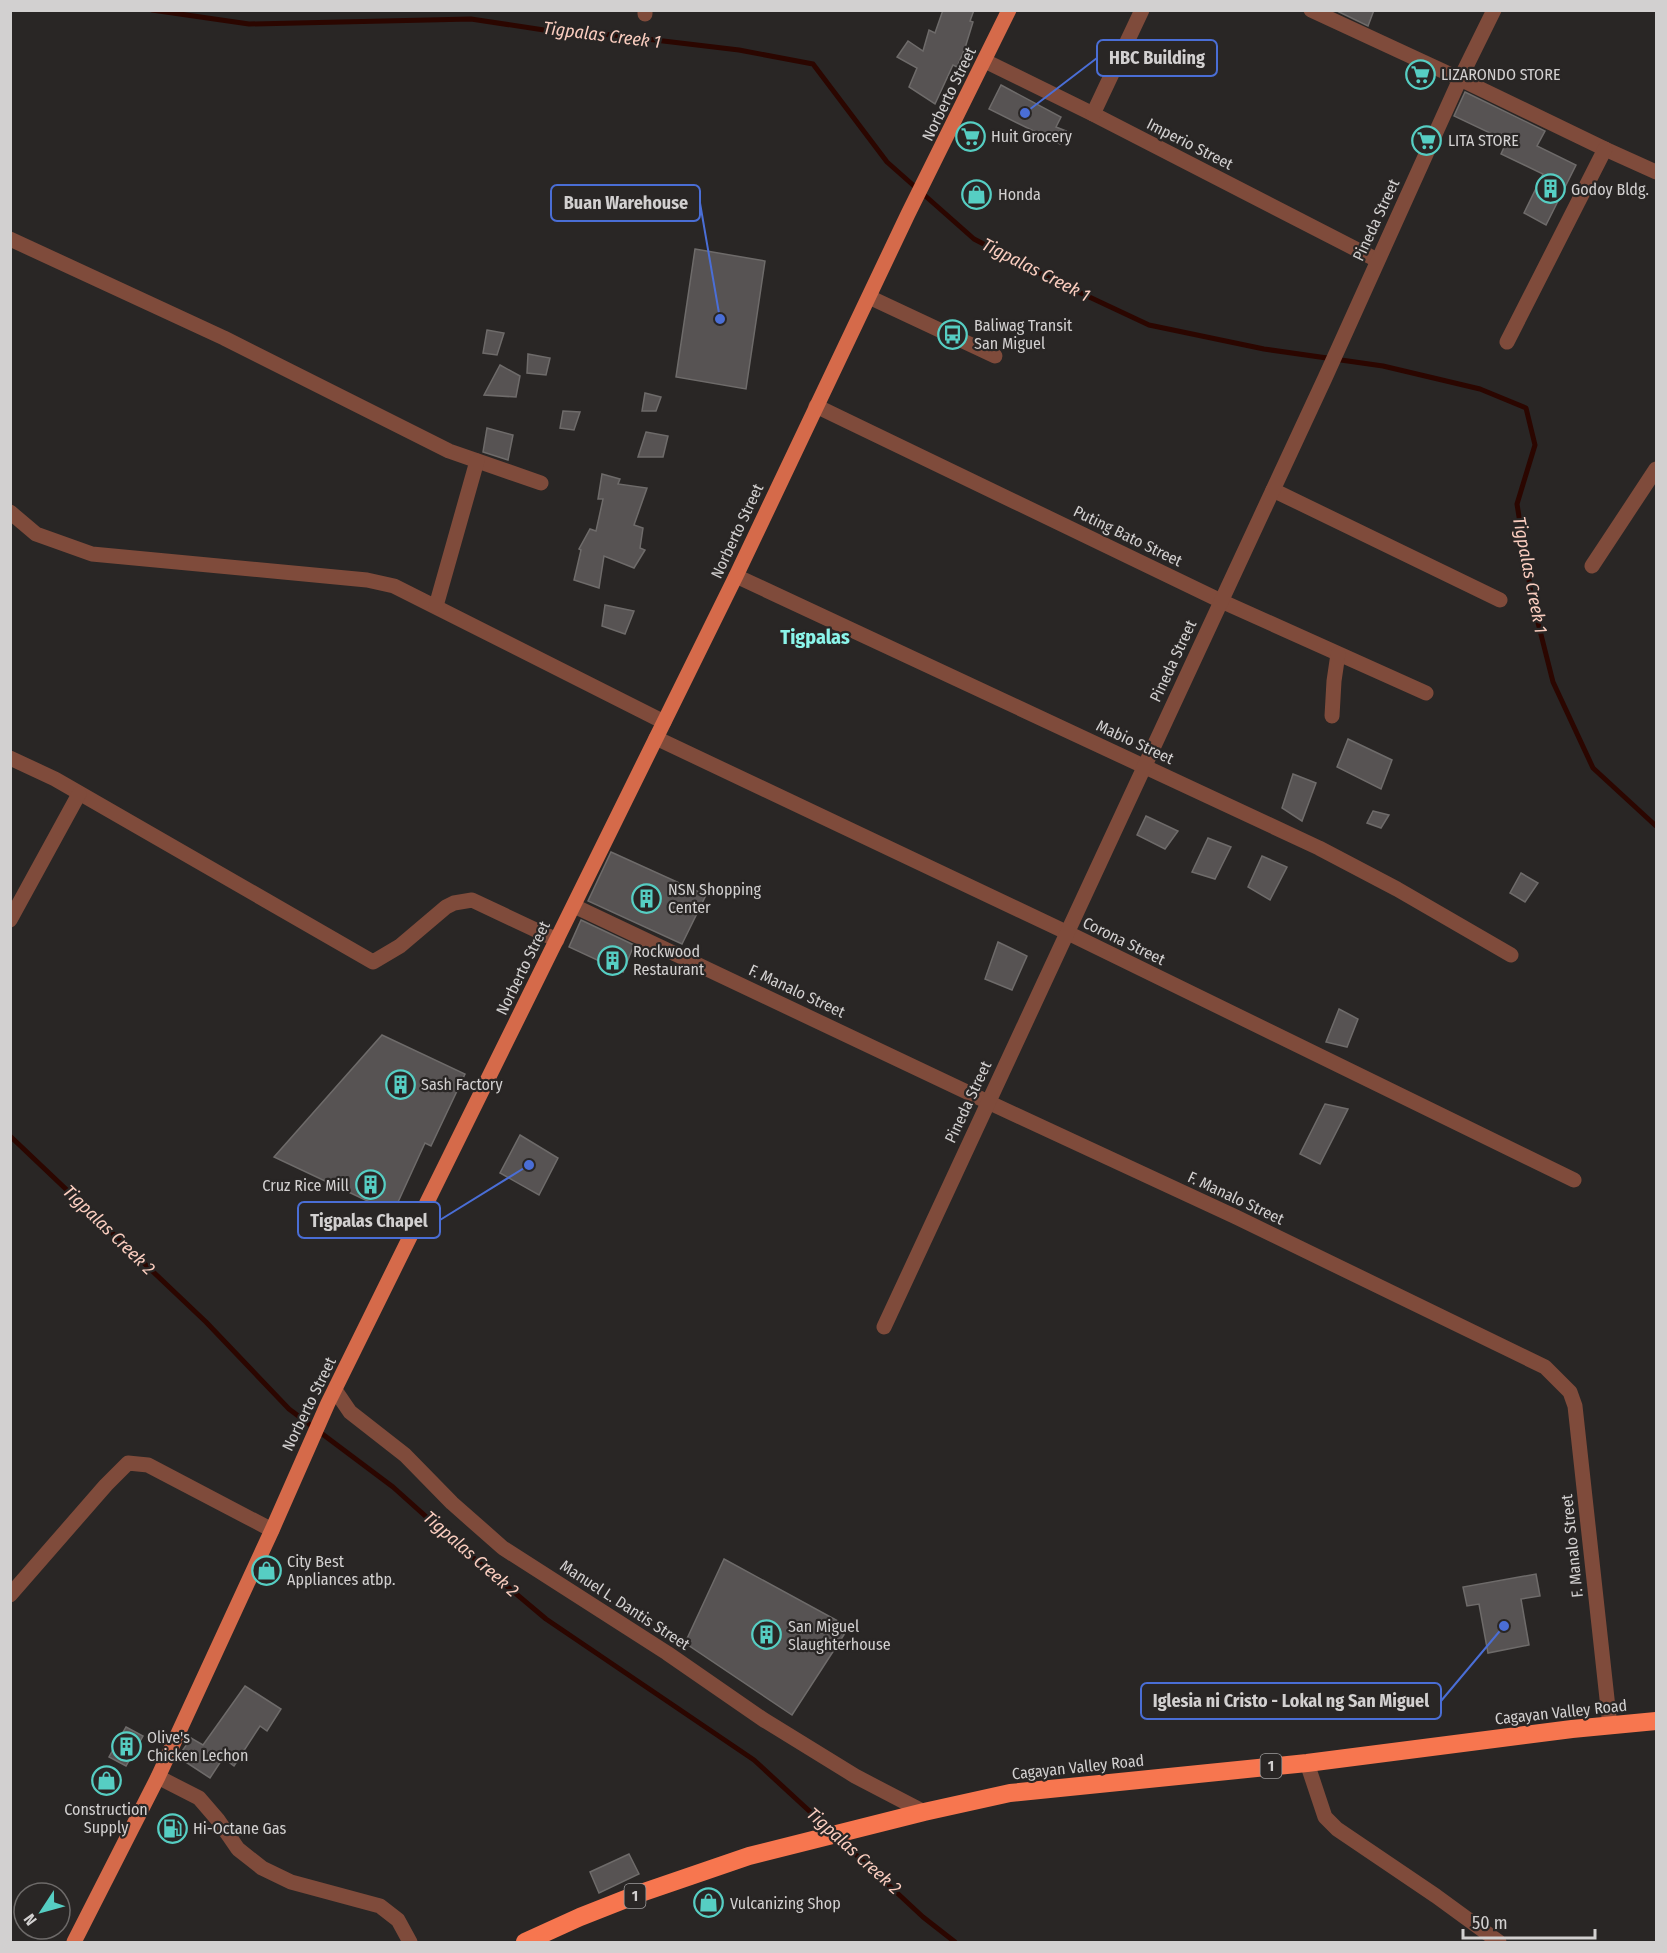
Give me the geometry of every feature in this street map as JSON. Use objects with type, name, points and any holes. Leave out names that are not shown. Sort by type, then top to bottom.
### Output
[{"type":"highway","name":"Cagayan Valley Road","points":[[525,1942],[631,1897],[748,1856],[1010,1793],[1307,1763],[1656,1721]]},
{"type":"main road","name":"Norberto Street","points":[[74,1942],[158,1777],[332,1397],[736,576],[908,214],[1009,10]]},
{"type":"street","points":[[1093,114],[1142,10]]},
{"type":"street","points":[[1311,10],[1656,172]]},
{"type":"street","name":"Pineda Street","points":[[884,1327],[1274,490],[1377,260],[1494,10]]},
{"type":"street","name":"Imperio Street","points":[[985,61],[1377,260]]},
{"type":"street","points":[[1507,342],[1605,149]]},
{"type":"street","points":[[10,239],[224,338],[449,451],[541,483]]},
{"type":"street","points":[[869,297],[995,356]]},
{"type":"street","name":"Puting Bato Street","points":[[816,406],[1221,601],[1426,693]]},
{"type":"street","points":[[436,606],[477,461]]},
{"type":"street","points":[[1592,566],[1656,469]]},
{"type":"street","points":[[1274,490],[1500,600]]},
{"type":"street","points":[[10,512],[36,534],[92,554],[368,580],[394,586],[664,722]]},
{"type":"street","name":"Mabio Street","points":[[736,576],[1319,848],[1397,889],[1511,955]]},
{"type":"street","points":[[1332,716],[1338,654]]},
{"type":"street","name":"Corona Street","points":[[656,738],[1068,933],[1574,1180]]},
{"type":"street","points":[[10,758],[55,779],[373,962],[400,946],[446,906],[472,900],[557,940]]},
{"type":"street","points":[[10,920],[80,794]]},
{"type":"street","name":"F. Manalo Street","points":[[574,906],[1236,1217],[1545,1367],[1570,1392],[1575,1406],[1610,1726]]},
{"type":"street","name":"Manuel L. Dantis Street","points":[[332,1397],[369,1429],[405,1455],[452,1503],[503,1548],[667,1653],[765,1720],[855,1776],[924,1812]]},
{"type":"street","points":[[10,1595],[128,1463],[148,1465],[272,1530]]},
{"type":"street","points":[[1307,1763],[1325,1817],[1337,1828],[1498,1942]]},
{"type":"street","points":[[158,1777],[199,1798],[238,1849],[262,1868],[291,1882],[380,1906],[398,1920],[410,1942]]},
{"type":"building","points":[[943,10],[974,10],[965,48],[957,67],[953,65],[935,104],[909,87],[917,68],[897,57],[908,41],[923,51],[929,30],[935,33]]},
{"type":"building","points":[[1335,10],[1374,10],[1368,26]]},
{"type":"building","points":[[1001,85],[1061,117],[1056,127],[1066,131],[1060,144],[989,109]]},
{"type":"building","points":[[1465,92],[1545,131],[1537,146],[1576,165],[1546,225],[1524,213],[1543,174],[1501,154],[1507,141],[1454,116]]},
{"type":"building","points":[[695,249],[765,261],[746,389],[676,377]]},
{"type":"building","points":[[487,330],[504,333],[497,355],[483,353]]},
{"type":"building","points":[[528,354],[550,358],[546,375],[527,373]]},
{"type":"building","points":[[500,365],[520,376],[516,397],[484,395]]},
{"type":"building","points":[[645,393],[661,397],[656,411],[642,411]]},
{"type":"building","points":[[563,411],[580,412],[574,430],[560,428]]},
{"type":"building","points":[[487,428],[513,435],[508,460],[483,452]]},
{"type":"building","points":[[646,432],[668,436],[663,457],[638,457]]},
{"type":"building","points":[[602,474],[620,479],[618,484],[647,488],[634,525],[643,528],[640,548],[645,550],[634,568],[604,556],[599,588],[574,580],[581,550],[579,549],[590,529],[596,531],[603,499],[598,499]]},
{"type":"building","points":[[605,605],[634,611],[625,634],[602,626]]},
{"type":"building","points":[[1348,739],[1392,760],[1381,789],[1337,767]]},
{"type":"building","points":[[1293,774],[1316,783],[1302,821],[1282,808]]},
{"type":"building","points":[[1373,811],[1389,815],[1381,828],[1367,823]]},
{"type":"building","points":[[1146,816],[1178,831],[1165,849],[1137,835]]},
{"type":"building","points":[[1208,838],[1231,847],[1215,879],[1192,872]]},
{"type":"building","name":"NSN Shopping Center","points":[[611,852],[706,895],[682,944],[588,901]]},
{"type":"building","points":[[1262,856],[1287,867],[1270,900],[1248,887]]},
{"type":"building","points":[[1521,873],[1538,883],[1525,902],[1510,893]]},
{"type":"building","name":"Rockwood Restaurant","points":[[581,920],[634,945],[623,972],[569,947]]},
{"type":"building","points":[[998,942],[1027,956],[1012,990],[985,979]]},
{"type":"building","points":[[1339,1009],[1358,1019],[1347,1047],[1326,1042]]},
{"type":"building","points":[[382,1035],[465,1074],[431,1146],[425,1143],[393,1213],[274,1157]]},
{"type":"building","points":[[1325,1104],[1348,1109],[1320,1164],[1300,1154]]},
{"type":"building","points":[[520,1135],[558,1158],[539,1195],[500,1173]]},
{"type":"building","name":"San Miguel Slaughterhouse","points":[[724,1559],[849,1627],[792,1715],[685,1643]]},
{"type":"building","points":[[1536,1574],[1540,1596],[1521,1599],[1529,1645],[1488,1653],[1479,1604],[1467,1606],[1463,1587]]},
{"type":"building","points":[[245,1686],[281,1709],[267,1731],[260,1726],[234,1766],[223,1758],[210,1778],[178,1757],[191,1738],[203,1745]]},
{"type":"building","name":"Olive's Chicken Lechon","points":[[126,1727],[143,1736],[126,1766],[109,1757]]},
{"type":"building","points":[[629,1854],[639,1874],[599,1893],[590,1872]]},
{"type":"waterway","name":"Tigpalas Creek 1","points":[[152,10],[249,24],[471,19],[544,30],[613,35],[739,50],[813,64],[887,162],[974,239],[1051,279],[1149,325],[1264,349],[1383,366],[1480,389],[1526,408],[1535,445],[1517,504],[1532,599],[1553,682],[1593,768],[1656,826]]},
{"type":"waterway","name":"Tigpalas Creek 2","points":[[10,1136],[206,1322],[289,1409],[393,1487],[546,1619],[754,1760],[831,1831]]},
{"type":"waterway","name":"Tigpalas Creek 2","points":[[837,1837],[923,1917],[955,1942]]},
{"type":"place","name":"LIZARONDO STORE","points":[[1420,74]]},
{"type":"place","name":"HBC Building","points":[[1025,113]]},
{"type":"place","name":"Huit Grocery","points":[[970,136]]},
{"type":"place","name":"LITA STORE","points":[[1427,140]]},
{"type":"place","name":"Godoy Bldg.","points":[[1550,189]]},
{"type":"place","name":"Honda","points":[[977,194]]},
{"type":"place","name":"Buan Warehouse","points":[[720,319]]},
{"type":"place","name":"Baliwag Transit San Miguel","points":[[953,334]]},
{"type":"place","name":"NSN Shopping Center","points":[[647,898]]},
{"type":"place","name":"Rockwood Restaurant","points":[[612,960]]},
{"type":"place","name":"Sash Factory","points":[[400,1084]]},
{"type":"place","name":"Tigpalas Chapel","points":[[529,1165]]},
{"type":"place","name":"Cruz Rice Mill","points":[[370,1185]]},
{"type":"place","name":"City Best Appliances atbp.","points":[[266,1570]]},
{"type":"place","name":"Iglesia ni Cristo - Lokal ng San Miguel","points":[[1504,1626]]},
{"type":"place","name":"San Miguel Slaughterhouse","points":[[767,1635]]},
{"type":"place","name":"Olive's Chicken Lechon","points":[[126,1746]]},
{"type":"place","name":"Construction Supply","points":[[106,1781]]},
{"type":"place","name":"Hi-Octane Gas","points":[[172,1828]]},
{"type":"place","name":"Vulcanizing Shop","points":[[709,1903]]},
{"type":"district","name":"Tigpalas","points":[[815,637]]}]
